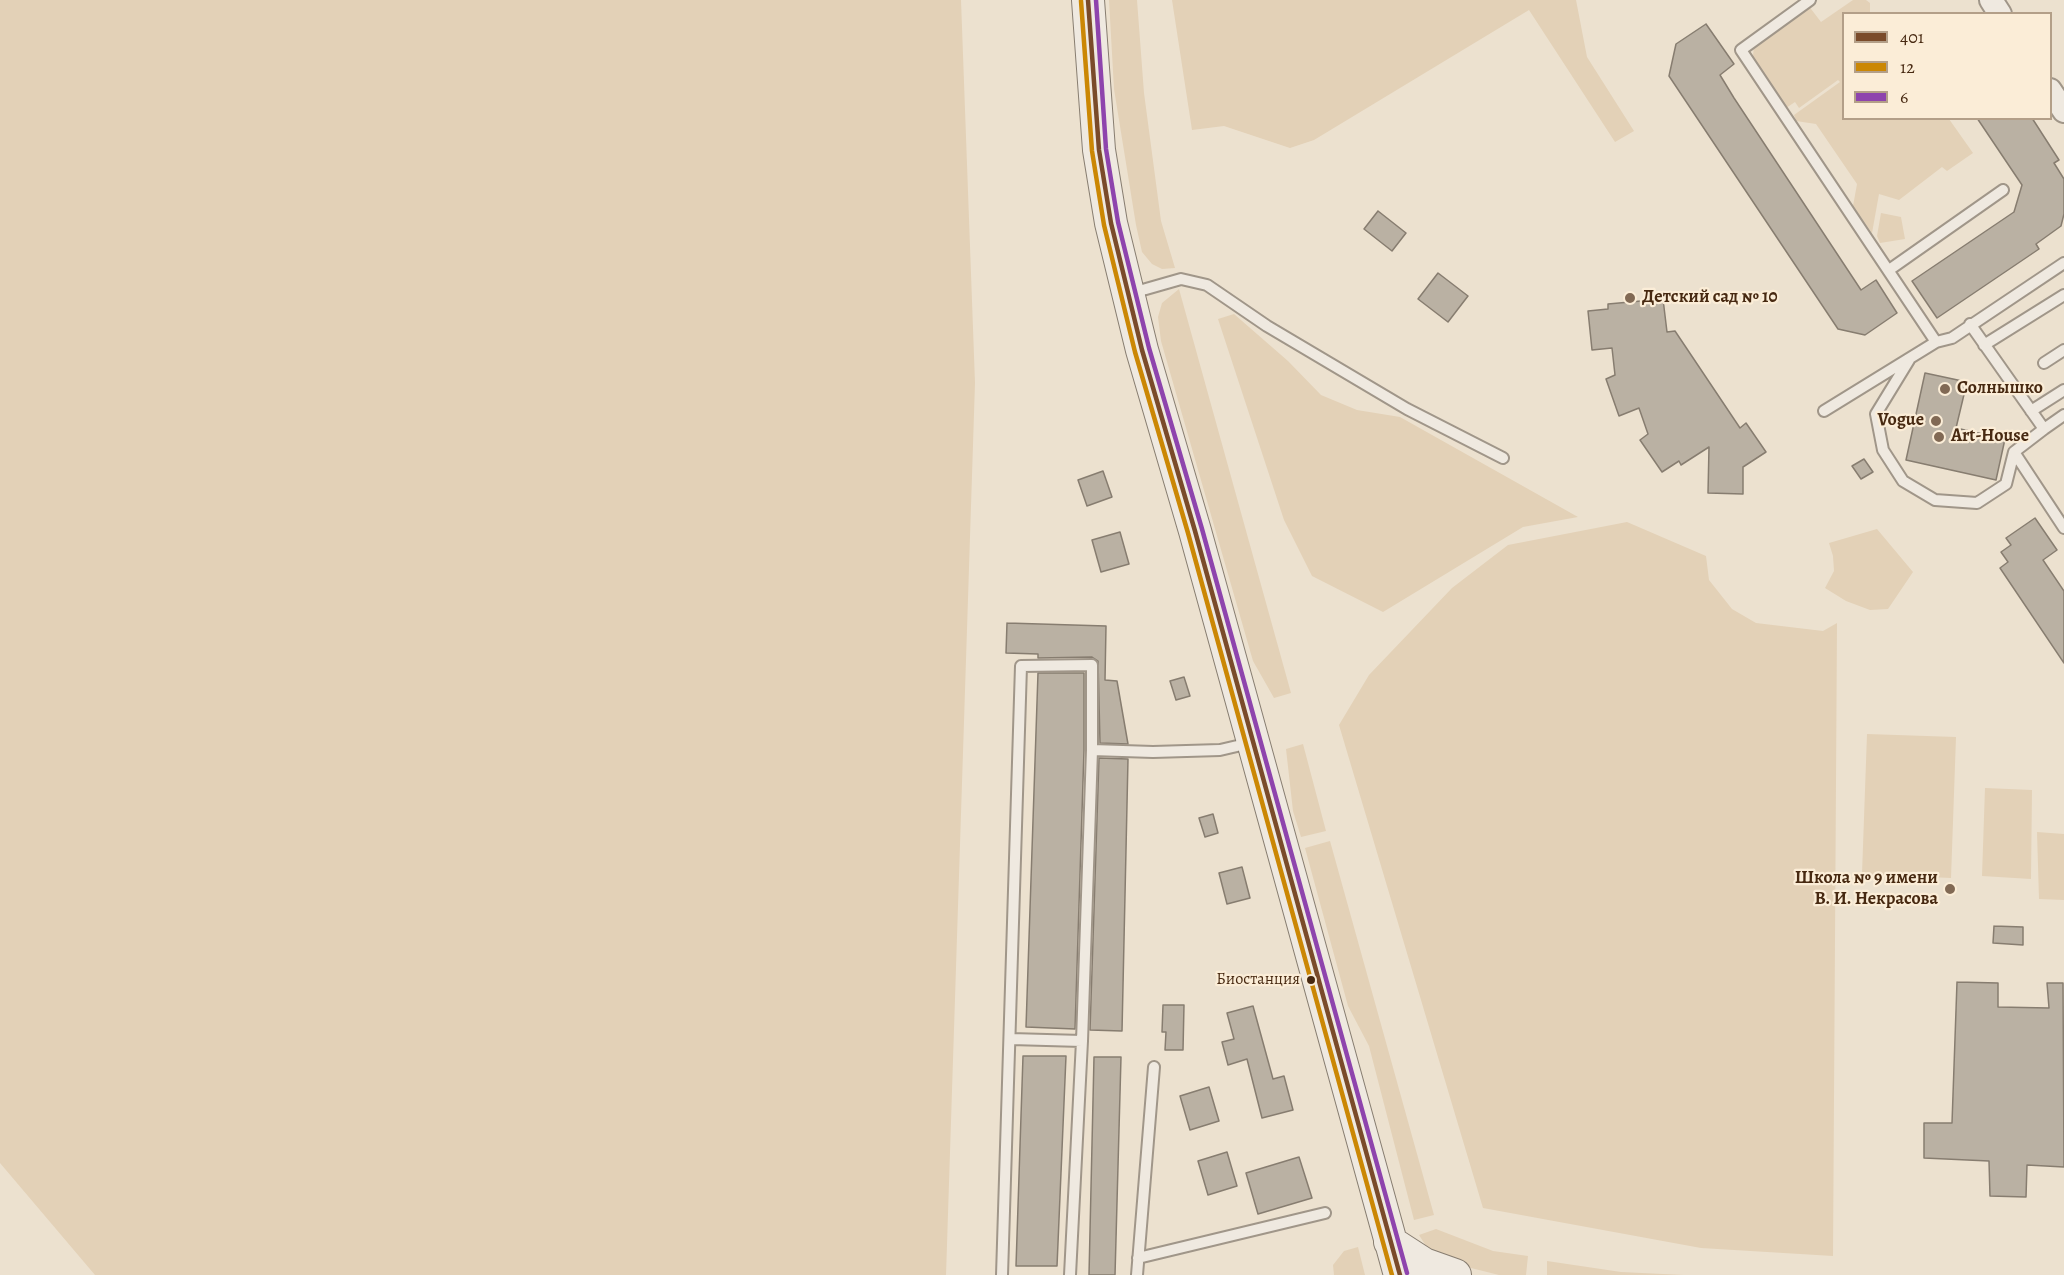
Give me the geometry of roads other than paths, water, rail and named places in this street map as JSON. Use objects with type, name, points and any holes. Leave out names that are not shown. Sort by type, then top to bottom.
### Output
[{"type":"main road","points":[[1088,0],[1099,150],[1128,294],[1400,1275]]},
{"type":"main road","points":[[1390,1242],[1424,1264],[1455,1275]]},
{"type":"street","points":[[2052,93],[2064,111]]},
{"type":"lane","points":[[1810,0],[1741,50],[1936,342]]},
{"type":"lane","points":[[1889,270],[2003,190]]},
{"type":"lane","points":[[1824,411],[1936,342],[1952,338],[2064,263]]},
{"type":"lane","points":[[1128,294],[1181,279],[1207,285],[1268,326],[1407,409],[1503,458]]},
{"type":"lane","points":[[1984,345],[2064,295]]},
{"type":"lane","points":[[1970,324],[2044,429]]},
{"type":"lane","points":[[2044,363],[2064,350]]},
{"type":"lane","points":[[1909,360],[1876,414],[1883,450],[1904,481],[1935,500],[1977,503],[2006,484],[2014,452],[2064,415]]},
{"type":"lane","points":[[2031,411],[2064,390]]},
{"type":"lane","points":[[2014,452],[2064,528]]},
{"type":"lane","points":[[1002,1275],[1021,666],[1092,665],[1092,750],[1083,1041],[1070,1275]]},
{"type":"lane","points":[[1092,750],[1153,752],[1221,750],[1253,742]]},
{"type":"lane","points":[[1011,1039],[1083,1041]]},
{"type":"lane","points":[[1137,1275],[1154,1066]]},
{"type":"lane","points":[[1138,1258],[1325,1213]]},
{"type":"place","name":"Детский сад № 10","points":[[1630,298]]},
{"type":"place","name":"Солнышко","points":[[1945,389]]},
{"type":"place","name":"Vogue","points":[[1936,421]]},
{"type":"place","name":"Art-House","points":[[1939,437]]},
{"type":"place","name":"Школа № 9 имени В. И. Некрасова","points":[[1950,889]]},
{"type":"place","name":"Биостанция","points":[[1311,980]]}]
